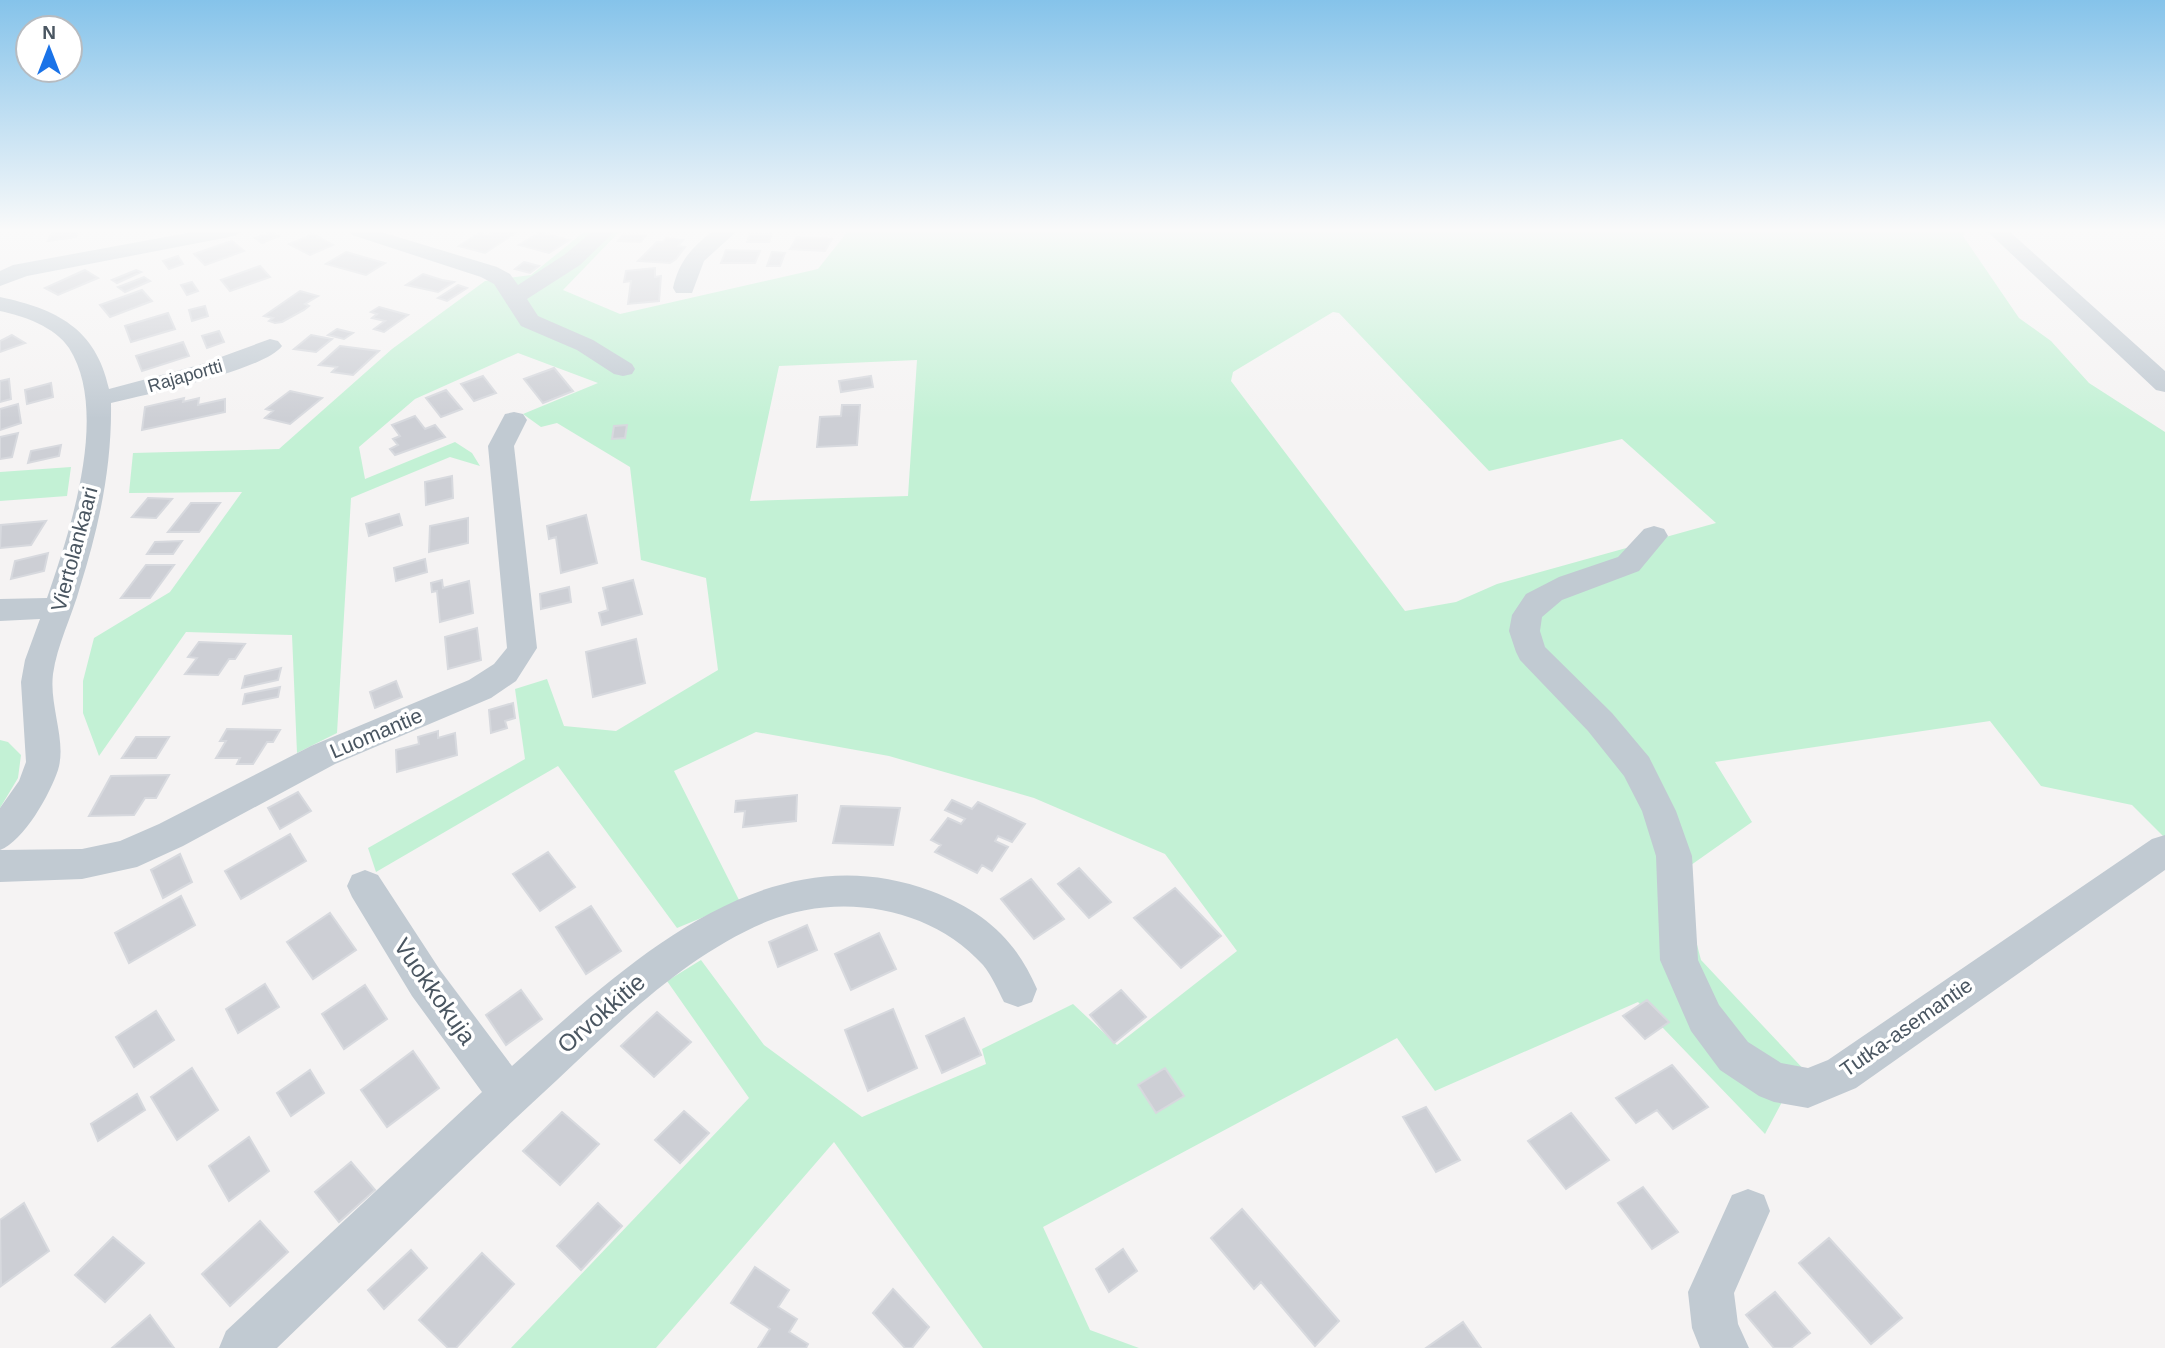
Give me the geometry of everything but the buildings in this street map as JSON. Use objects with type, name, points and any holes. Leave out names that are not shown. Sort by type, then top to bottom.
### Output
[{"type":"street","name":"Viertolankaari","points":[[0,835],[27,798],[43,761],[37,709],[38,668],[59,608],[99,448],[98,399],[94,371],[79,343],[52,322],[18,307],[7,294]]},
{"type":"street","points":[[518,294],[515,296],[529,321],[585,345],[623,369]]},
{"type":"street","points":[[2068,294],[2165,385]]},
{"type":"street","name":"Rajaportti","points":[[98,399],[209,371],[244,359],[270,346]]},
{"type":"street","points":[[2133,353],[2165,352]]},
{"type":"street","name":"Luomantie","points":[[0,866],[82,864],[124,856],[171,835],[323,755],[502,677],[515,664],[522,648],[501,446],[514,420]]},
{"type":"street","name":"Tutka-asemantie","points":[[1654,536],[1627,565],[1548,592],[1531,607],[1524,622],[1525,640],[1531,652],[1600,722],[1637,767],[1659,811],[1674,856],[1678,961],[1705,1018],[1734,1056],[1774,1083],[1808,1088],[1842,1074],[2165,850]]},
{"type":"street","points":[[0,610],[59,608]]},
{"type":"street","name":"Vuokkokuja","points":[[365,886],[426,983],[509,1095]]},
{"type":"street","name":"Orvokkitie","points":[[243,1348],[509,1095],[650,970],[707,933],[768,904],[811,891],[841,889],[868,891],[931,907],[966,927],[996,954],[1018,989]]},
{"type":"street","points":[[1725,1348],[1715,1328],[1711,1292],[1748,1211]]},
{"type":"green space","points":[[467,294],[572,294],[620,314],[708,294],[2003,294],[2019,318],[2051,341],[2089,383],[2165,432],[2165,838],[2132,805],[2041,786],[1990,721],[1715,762],[1752,822],[1684,870],[1689,914],[1701,960],[1809,1075],[1782,1102],[1765,1134],[1638,1002],[1435,1091],[1397,1038],[1043,1227],[1090,1330],[1139,1348],[983,1348],[834,1142],[656,1348],[511,1348],[749,1098],[667,981],[701,960],[764,1045],[862,1117],[986,1064],[982,1049],[1073,1004],[1117,1045],[1237,951],[1165,854],[1034,798],[889,756],[756,732],[674,771],[740,902],[677,928],[558,766],[376,872],[368,848],[525,759],[515,689],[547,679],[564,726],[616,731],[718,670],[706,578],[641,560],[630,467],[557,423],[541,427],[523,414],[598,383],[518,353],[415,399],[359,447],[365,479],[455,442],[472,453],[480,466],[450,457],[351,498],[337,733],[297,753],[292,635],[186,632],[99,756],[83,713],[83,681],[94,638],[170,592],[242,492],[129,493],[133,453],[279,449],[392,349]],"holes":[[[1333,312],[1339,313],[1489,471],[1622,439],[1716,523],[1497,584],[1456,602],[1405,611],[1231,381],[1233,372]],[[917,360],[908,496],[750,501],[779,366]]]},
{"type":"green space","points":[[71,467],[67,496],[0,501],[0,472]]},
{"type":"green space","points":[[0,740],[8,742],[21,755],[18,778],[0,808]]}]
